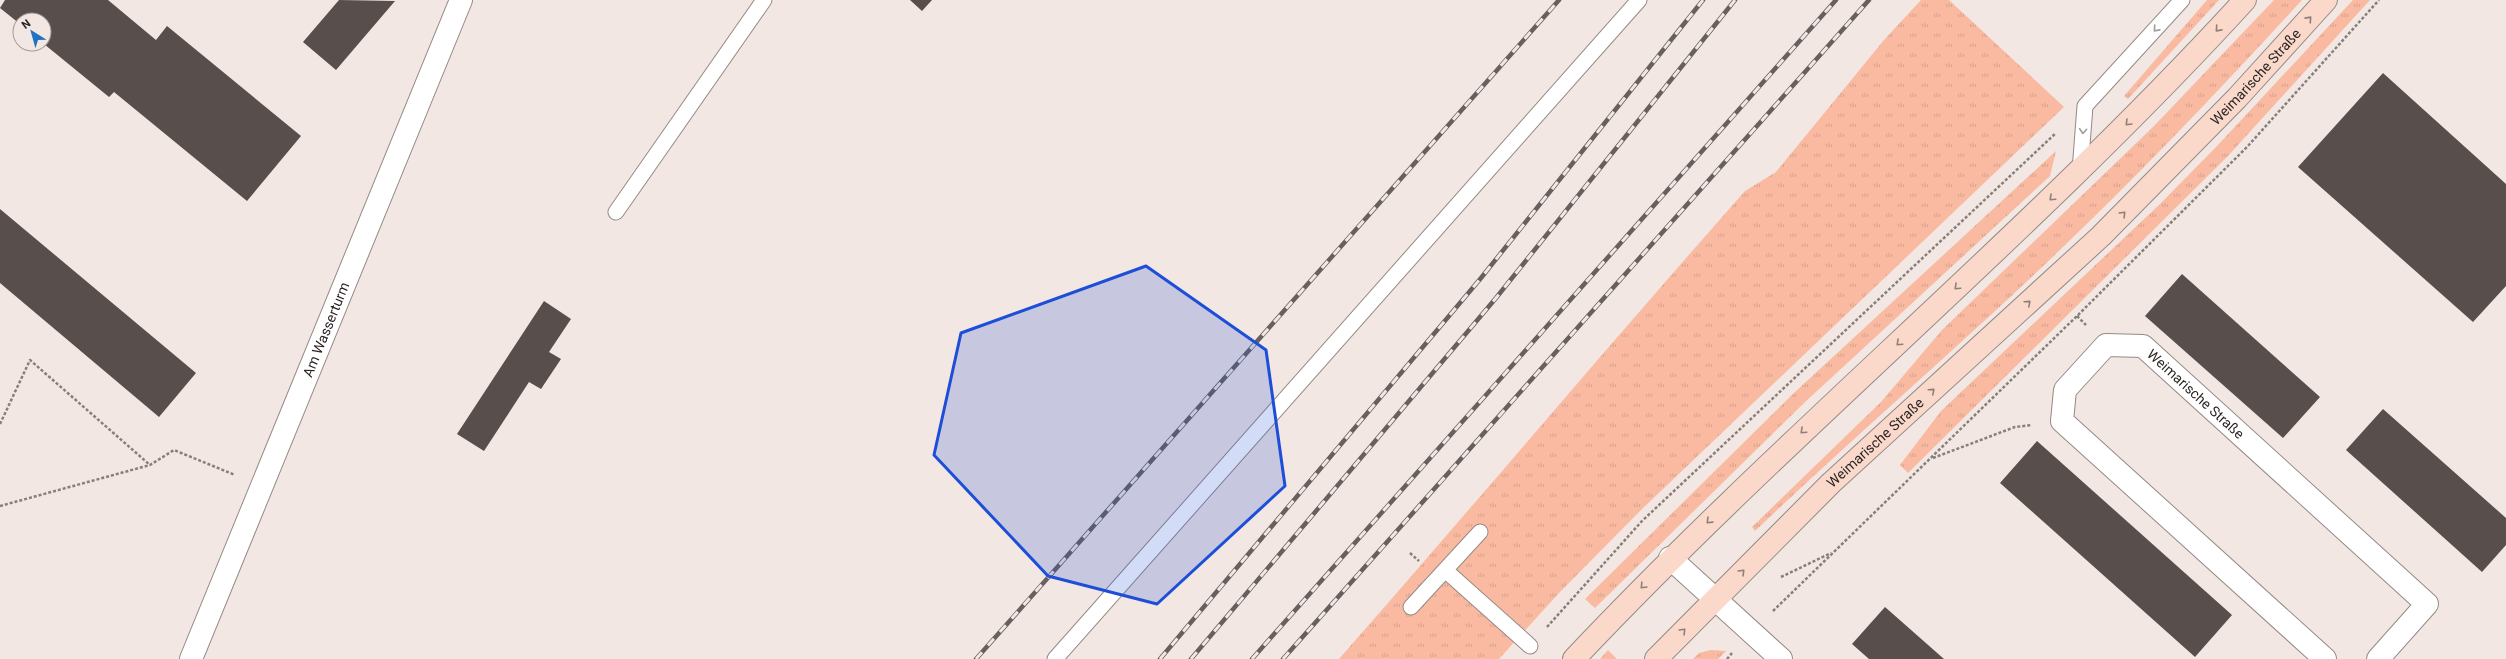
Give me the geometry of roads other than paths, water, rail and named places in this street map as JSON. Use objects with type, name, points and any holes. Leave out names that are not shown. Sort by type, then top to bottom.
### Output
[{"type":"main road","points":[[1574,659],[1670,558],[2080,171],[2245,0]]},
{"type":"main road","name":"Weimarische Straße","points":[[1656,659],[1831,483],[2101,236],[2237,98],[2326,0]]},
{"type":"street","name":"Am Wasserturm","points":[[191,659],[461,0]]},
{"type":"street","name":"Weimarische Straße","points":[[2325,659],[2062,421],[2065,390],[2106,345],[2143,346],[2427,604],[2378,659]]},
{"type":"street","points":[[1670,558],[1714,600],[1781,659]]},
{"type":"lane","points":[[616,212],[764,0]]},
{"type":"lane","points":[[1055,659],[1639,0]]},
{"type":"lane","points":[[2080,171],[2085,106],[2182,0]]},
{"type":"lane","points":[[1411,607],[1480,532]]},
{"type":"lane","points":[[1445,570],[1530,646]]},
{"type":"railway","points":[[976,659],[1559,0]]},
{"type":"railway","points":[[1160,659],[1481,278],[1703,0]]},
{"type":"railway","points":[[1191,659],[1496,298],[1735,0]]},
{"type":"railway","points":[[1252,659],[1836,0]]},
{"type":"railway","points":[[1283,659],[1869,0]]}]
